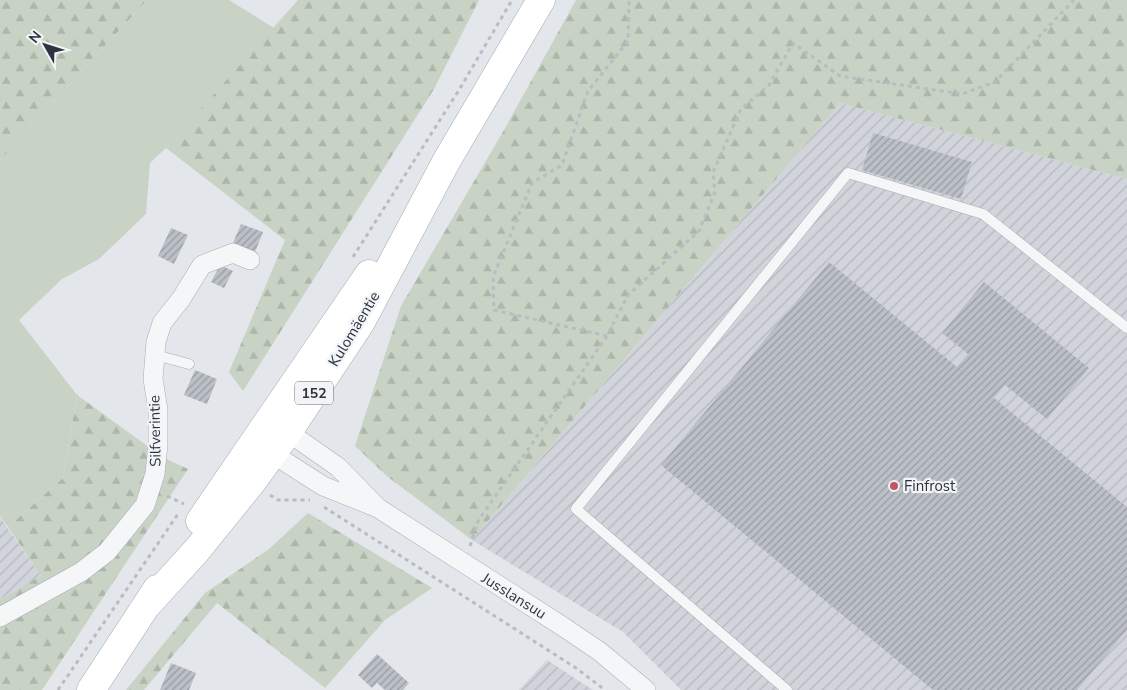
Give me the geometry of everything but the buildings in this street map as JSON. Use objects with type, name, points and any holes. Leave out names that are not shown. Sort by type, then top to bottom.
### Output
[{"type":"main road","name":"Kulomäentie","points":[[148,604],[197,550],[252,482],[274,439],[447,160],[541,0]]},
{"type":"main road","name":"Kulomäentie","points":[[91,690],[148,604],[184,543],[274,439]]},
{"type":"street","name":"Silfverintie","points":[[0,617],[81,572],[107,552],[145,505],[156,474],[158,410],[153,379],[156,342],[162,324],[181,299],[202,265],[233,253],[250,260]]},
{"type":"street","name":"Jusslansuu","points":[[274,439],[323,486],[378,508],[592,646],[646,690]]},
{"type":"street","name":"Jusslansuu","points":[[274,439],[338,467],[378,508]]},
{"type":"lane","points":[[787,690],[576,509],[848,173],[983,214],[1127,328]]},
{"type":"lane","points":[[155,355],[189,364]]},
{"type":"path","points":[[352,259],[459,90],[512,0]]},
{"type":"path","points":[[607,336],[494,310],[493,277],[532,182],[562,165],[588,91],[628,41],[629,0]]},
{"type":"path","points":[[464,564],[478,521],[607,336],[628,295],[699,231],[715,192],[713,172],[742,109],[769,85],[793,43],[840,76],[962,94],[995,82],[1074,0]]},
{"type":"path","points":[[252,482],[278,500],[307,499],[317,502],[576,668],[605,690]]},
{"type":"path","points":[[184,504],[190,496]]},
{"type":"path","points":[[58,690],[179,513]]},
{"type":"shaded area","points":[[840,103],[1127,179],[1127,690],[681,690],[623,632],[472,540]]},
{"type":"shaded area","points":[[0,517],[41,576],[0,599]]},
{"type":"shaded area","points":[[547,660],[593,690],[519,690]]},
{"type":"green space","points":[[0,0],[147,0],[0,160]]},
{"type":"green space","points":[[147,0],[229,0],[274,28],[166,148],[150,163],[146,214],[99,259],[62,279],[19,320],[77,395],[63,478],[8,527],[0,516],[0,160]]},
{"type":"green space","points":[[298,0],[479,0],[434,89],[243,391],[229,372],[285,240],[166,148]]},
{"type":"green space","points":[[576,0],[1127,0],[1127,179],[840,103],[472,540],[388,477],[355,446],[401,306],[504,130]]},
{"type":"green space","points":[[77,395],[164,458],[188,469],[42,690],[0,690],[0,599],[41,576],[8,527],[63,478]]},
{"type":"green space","points":[[308,513],[432,588],[385,620],[325,688],[217,603],[144,690],[126,690],[205,593],[269,549]]},
{"type":"place","name":"Finfrost","points":[[894,486]]}]
